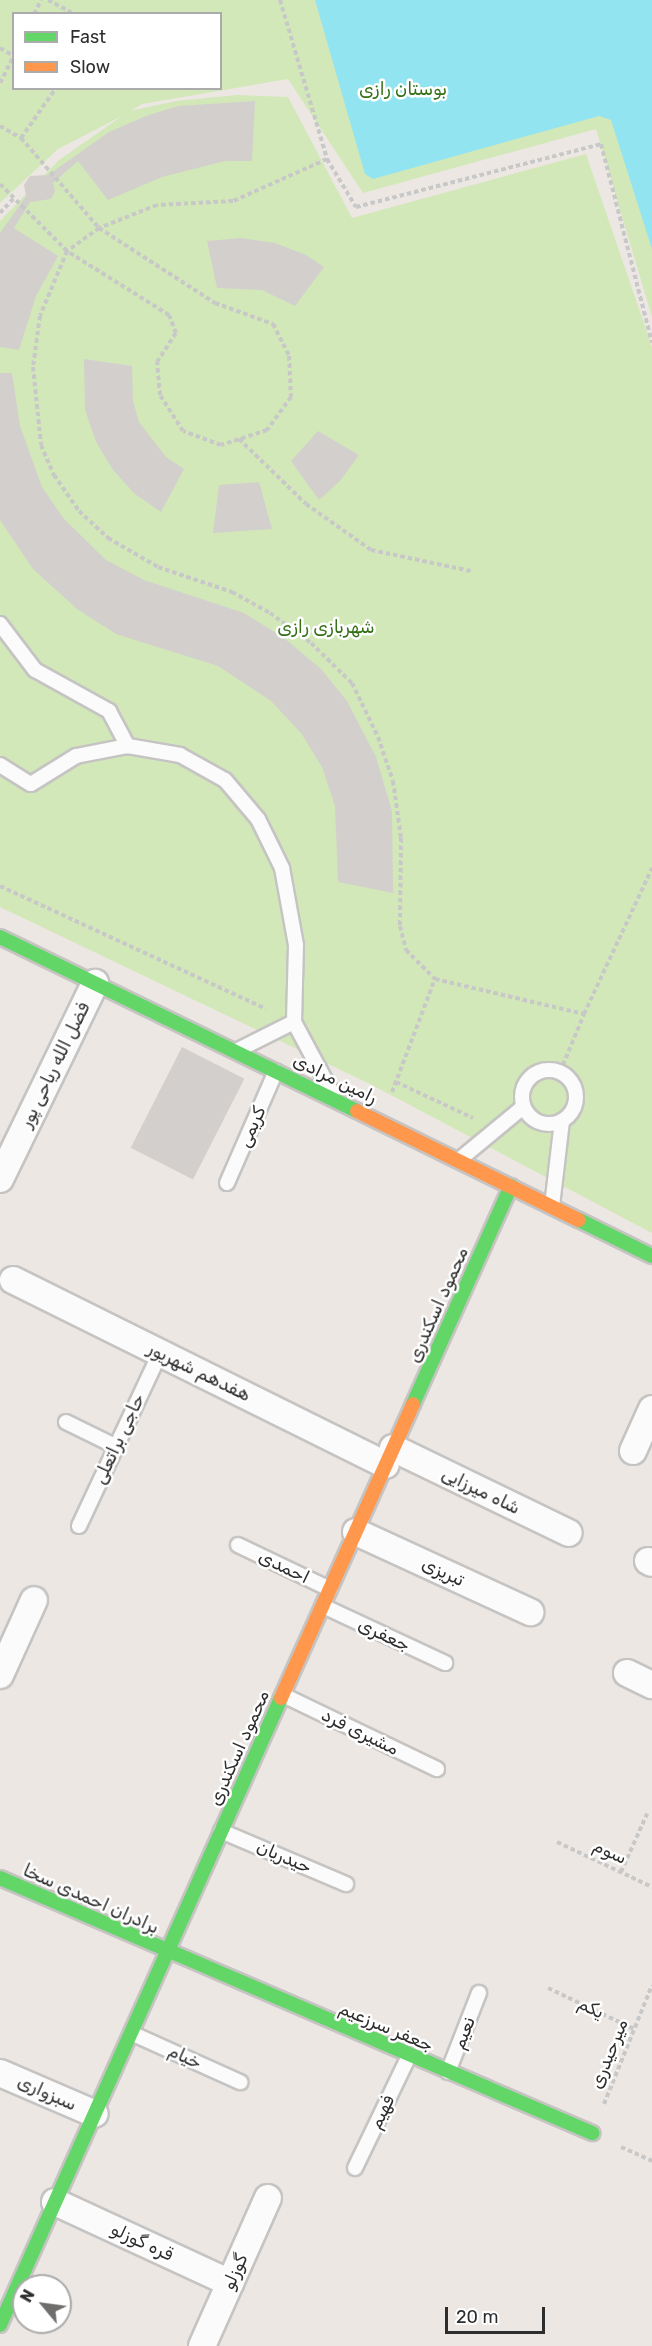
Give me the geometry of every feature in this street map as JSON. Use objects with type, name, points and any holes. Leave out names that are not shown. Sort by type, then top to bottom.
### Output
[{"type":"street","name":"رامین مرادی","points":[[0,937],[381,1121],[652,1256]]},
{"type":"street","name":"فضل الله ریاحی پور","points":[[0,1179],[95,983]]},
{"type":"street","name":"محمود اسکندری","points":[[0,2325],[511,1186]]},
{"type":"street","name":"هفدهم شهریور","points":[[13,1280],[160,1353],[390,1457]]},
{"type":"street","points":[[633,1451],[652,1409]]},
{"type":"street","name":"شاه میرزایی","points":[[390,1457],[569,1533]]},
{"type":"street","name":"تبریزی","points":[[356,1532],[530,1611]]},
{"type":"street","points":[[0,1675],[34,1600]]},
{"type":"street","points":[[627,1673],[652,1685]]},
{"type":"street","name":"برادران احمدی سخا","points":[[0,1878],[167,1953]]},
{"type":"street","name":"جعفر سرزعیم","points":[[167,1953],[592,2133]]},
{"type":"street","name":"سبزواری","points":[[0,2073],[95,2114]]},
{"type":"street","name":"گوزلو","points":[[202,2346],[268,2198]]},
{"type":"street","name":"قره گوزلو","points":[[55,2202],[230,2283]]},
{"type":"lane","points":[[0,624],[35,670],[109,711],[128,746]]},
{"type":"lane","points":[[0,765],[31,784],[76,756],[128,746],[180,755],[225,780],[258,819],[282,868],[289,894],[296,945],[294,1022],[336,1099]]},
{"type":"lane","points":[[236,1051],[294,1022]]},
{"type":"lane","name":"کریمی","points":[[227,1183],[276,1071]]},
{"type":"lane","points":[[552,1207],[562,1121],[575,1105],[576,1096],[574,1086],[560,1072],[540,1071],[531,1077],[521,1095],[523,1107],[539,1123],[562,1121]]},
{"type":"lane","points":[[459,1160],[523,1107]]},
{"type":"lane","name":"حاجی براتعلی","points":[[79,1527],[160,1353]]},
{"type":"lane","points":[[66,1422],[115,1446]]},
{"type":"lane","name":"احمدی","points":[[238,1545],[330,1589]]},
{"type":"lane","name":"جعفری","points":[[322,1606],[445,1664]]},
{"type":"lane","name":"مشیری فرد","points":[[283,1695],[436,1769]]},
{"type":"lane","name":"حیدریان","points":[[222,1831],[346,1884]]},
{"type":"lane","name":"نعیم","points":[[448,2072],[479,1993]]},
{"type":"lane","name":"خیام","points":[[131,2033],[240,2082]]},
{"type":"lane","name":"فهیم","points":[[355,2168],[409,2056]]},
{"type":"path","points":[[48,0],[70,12]]},
{"type":"path","points":[[280,0],[327,159],[356,207],[601,144],[652,343]]},
{"type":"path","points":[[0,83],[12,58]]},
{"type":"path","points":[[21,138],[55,90]]},
{"type":"path","points":[[0,126],[21,138],[99,228],[215,303],[273,324],[289,356],[291,397],[267,430],[221,445],[183,430],[160,395],[157,362],[176,333],[169,315],[67,251],[0,184]]},
{"type":"path","points":[[327,159],[233,201],[158,205],[99,228],[67,251],[40,316],[33,367],[41,445],[54,475],[79,511],[108,538],[158,567],[232,592],[270,613],[311,643],[352,683],[378,737],[393,781],[401,838],[400,926],[406,950],[435,980],[584,1014]]},
{"type":"path","points":[[0,213],[14,198]]},
{"type":"path","points":[[239,439],[306,504],[371,550],[471,572]]},
{"type":"path","points":[[560,1072],[584,1014],[652,868]]},
{"type":"path","points":[[0,886],[294,1022]]},
{"type":"path","points":[[381,1121],[435,980]]},
{"type":"path","points":[[396,1082],[495,1128]]},
{"type":"path","points":[[621,1872],[647,1814]]},
{"type":"path","name":"سوم","points":[[556,1842],[652,1887]]},
{"type":"path","name":"میرحیدری","points":[[592,2133],[652,1985]]},
{"type":"path","name":"یکم","points":[[548,1988],[634,2029]]},
{"type":"green space","name":"شهربازی رازی","points":[[0,0],[652,0],[652,317],[596,129],[363,193],[288,79],[142,104],[130,111],[176,101],[237,95],[288,97],[352,218],[586,154],[652,347],[652,1233],[372,1085],[0,907],[0,221],[59,160],[122,116],[58,149],[0,203]]},
{"type":"water","name":"بوستان رازی","points":[[315,0],[652,0],[652,249],[611,120],[599,116],[373,179],[365,174]]},
{"type":"building","points":[[255,101],[252,161],[225,161],[162,177],[108,200],[78,161],[53,183],[55,191],[51,199],[30,202],[14,228],[58,256],[36,296],[19,350],[0,347],[0,233],[26,196],[24,185],[30,176],[48,175],[109,132],[146,116],[178,106]]},
{"type":"building","points":[[241,238],[275,243],[306,255],[324,267],[295,306],[262,290],[217,288],[207,241]]},
{"type":"building","points":[[84,359],[132,366],[133,401],[139,422],[166,457],[184,469],[161,512],[135,494],[113,470],[96,442],[85,410]]},
{"type":"building","points":[[0,373],[12,373],[20,426],[42,487],[64,519],[106,560],[144,580],[244,613],[284,638],[321,669],[347,701],[376,757],[392,811],[393,893],[338,882],[335,806],[322,767],[301,733],[271,701],[218,666],[116,634],[77,609],[33,569],[0,520]]},
{"type":"building","points":[[318,431],[359,455],[340,481],[319,500],[291,461]]},
{"type":"building","points":[[259,482],[272,529],[213,533],[219,485]]},
{"type":"building","points":[[182,1047],[244,1079],[193,1179],[131,1148]]},
{"type":"traffic: fast","points":[[0,937],[357,1111]]},
{"type":"traffic: fast","points":[[413,1404],[511,1186]]},
{"type":"traffic: fast","points":[[579,1220],[652,1256]]},
{"type":"traffic: fast","points":[[0,2325],[281,1698]]},
{"type":"traffic: fast","points":[[0,1878],[592,2133]]},
{"type":"traffic: slow","points":[[357,1111],[579,1220]]},
{"type":"traffic: slow","points":[[281,1698],[413,1404]]}]
